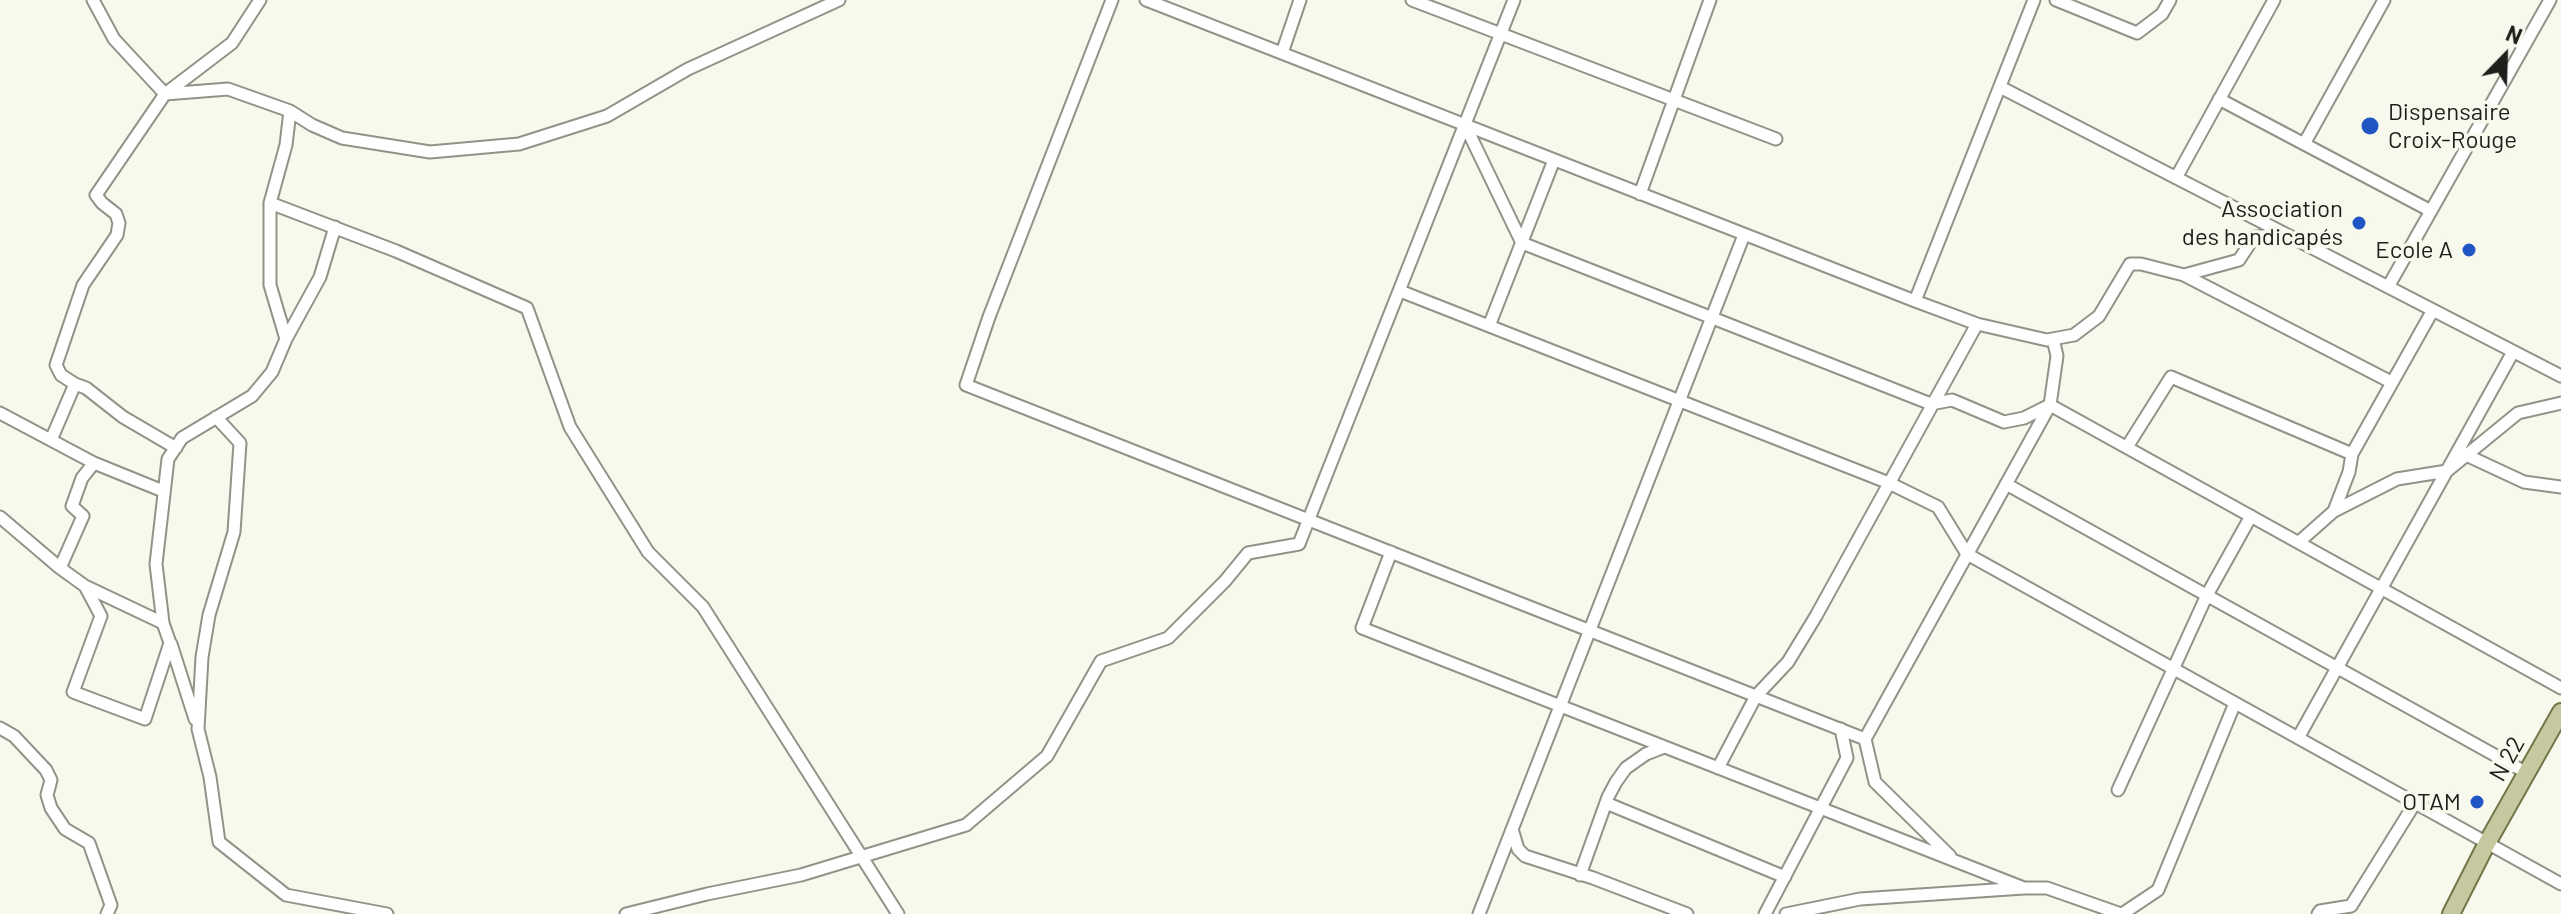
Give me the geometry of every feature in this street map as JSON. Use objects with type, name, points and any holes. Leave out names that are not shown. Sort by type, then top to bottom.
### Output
[{"type":"main road","name":"N 22","points":[[2451,914],[2561,712]]},
{"type":"street","points":[[93,0],[114,39],[165,94]]},
{"type":"street","points":[[176,448],[123,417],[86,388],[61,375],[56,365],[83,285],[117,235],[119,223],[116,214],[96,195],[165,94],[232,43],[260,0]]},
{"type":"street","points":[[165,94],[228,89],[290,111],[342,138],[430,152],[519,144],[607,116],[688,69],[839,0]]},
{"type":"street","points":[[1146,0],[1977,324],[2053,339],[2074,335],[2099,316],[2130,264],[2141,264],[2184,275],[2391,382]]},
{"type":"street","points":[[1282,53],[1300,0]]},
{"type":"street","points":[[1412,0],[1776,139]]},
{"type":"street","points":[[626,914],[801,875],[966,825],[1047,756],[1101,661],[1168,638],[1225,581],[1248,553],[1299,544],[1514,0]]},
{"type":"street","points":[[1640,194],[1710,0]]},
{"type":"street","points":[[1915,301],[2034,0]]},
{"type":"street","points":[[2056,0],[2137,33],[2162,14],[2170,0]]},
{"type":"street","points":[[2176,178],[2274,0]]},
{"type":"street","points":[[2304,144],[2384,0]]},
{"type":"street","points":[[2388,287],[2550,0]]},
{"type":"street","points":[[1110,1],[966,385],[1865,739]]},
{"type":"street","points":[[2000,87],[2561,376]]},
{"type":"street","points":[[2219,99],[2431,211]]},
{"type":"street","points":[[286,339],[270,285],[270,203],[286,145],[290,111]]},
{"type":"street","points":[[1465,125],[1522,243],[1931,404],[1952,400],[2004,422],[2024,418],[2050,405]]},
{"type":"street","points":[[1489,326],[1554,160]]},
{"type":"street","points":[[270,203],[527,308],[570,427],[648,552],[703,607],[898,914]]},
{"type":"street","points":[[335,227],[320,277],[272,372],[252,396],[182,438],[168,459],[156,564],[163,623],[198,729],[210,777],[219,842],[286,895],[387,914]]},
{"type":"street","points":[[2184,275],[2239,260],[2254,237],[2284,234]]},
{"type":"street","points":[[1479,914],[1744,235]]},
{"type":"street","points":[[1400,291],[1889,483],[1938,507],[1967,554],[2561,884]]},
{"type":"street","points":[[2334,511],[2349,472],[2352,454],[2433,310]]},
{"type":"street","points":[[1718,768],[1756,696],[1788,662],[1809,627],[1977,324]]},
{"type":"street","points":[[1955,861],[1875,782],[1865,739],[2050,405],[2057,356],[2053,339]]},
{"type":"street","points":[[2298,738],[2513,352]]},
{"type":"street","points":[[2127,447],[2171,377],[2352,454]]},
{"type":"street","points":[[51,440],[75,384]]},
{"type":"street","points":[[2299,542],[2334,511],[2397,479],[2447,471],[2518,413],[2561,403]]},
{"type":"street","points":[[2050,405],[2561,688]]},
{"type":"street","points":[[0,413],[94,463],[163,491]]},
{"type":"street","points":[[198,729],[202,657],[209,615],[234,532],[240,443],[216,417]]},
{"type":"street","points":[[2466,455],[2524,482],[2561,487]]},
{"type":"street","points":[[60,568],[83,516],[72,506],[82,478],[94,463]]},
{"type":"street","points":[[2006,484],[2527,773]]},
{"type":"street","points":[[2118,790],[2207,595],[2251,516]]},
{"type":"street","points":[[0,517],[85,586],[163,623]]},
{"type":"street","points":[[1391,552],[1362,628],[2024,888]]},
{"type":"street","points":[[85,586],[101,616],[73,692],[145,719],[170,643]]},
{"type":"street","points":[[1786,914],[1860,899],[2047,888],[2122,914],[2158,890],[2235,703]]},
{"type":"street","points":[[0,728],[14,736],[46,770],[51,780],[47,795],[51,808],[65,829],[89,843],[111,905],[107,914]]},
{"type":"street","points":[[1765,914],[1847,758],[1841,729]]},
{"type":"street","points":[[1580,875],[1616,782],[1626,768],[1646,754],[1664,747]]},
{"type":"street","points":[[1606,803],[1785,877]]},
{"type":"street","points":[[2318,914],[2320,911],[2351,906],[2415,803]]},
{"type":"street","points":[[1512,828],[1518,849],[1525,856],[1687,914]]},
{"type":"place","name":"Dispensaire Croix-Rouge","points":[[2370,126]]},
{"type":"place","name":"Association des handicapés","points":[[2359,223]]},
{"type":"place","name":"Ecole A","points":[[2469,250]]},
{"type":"place","name":"OTAM","points":[[2477,802]]}]
